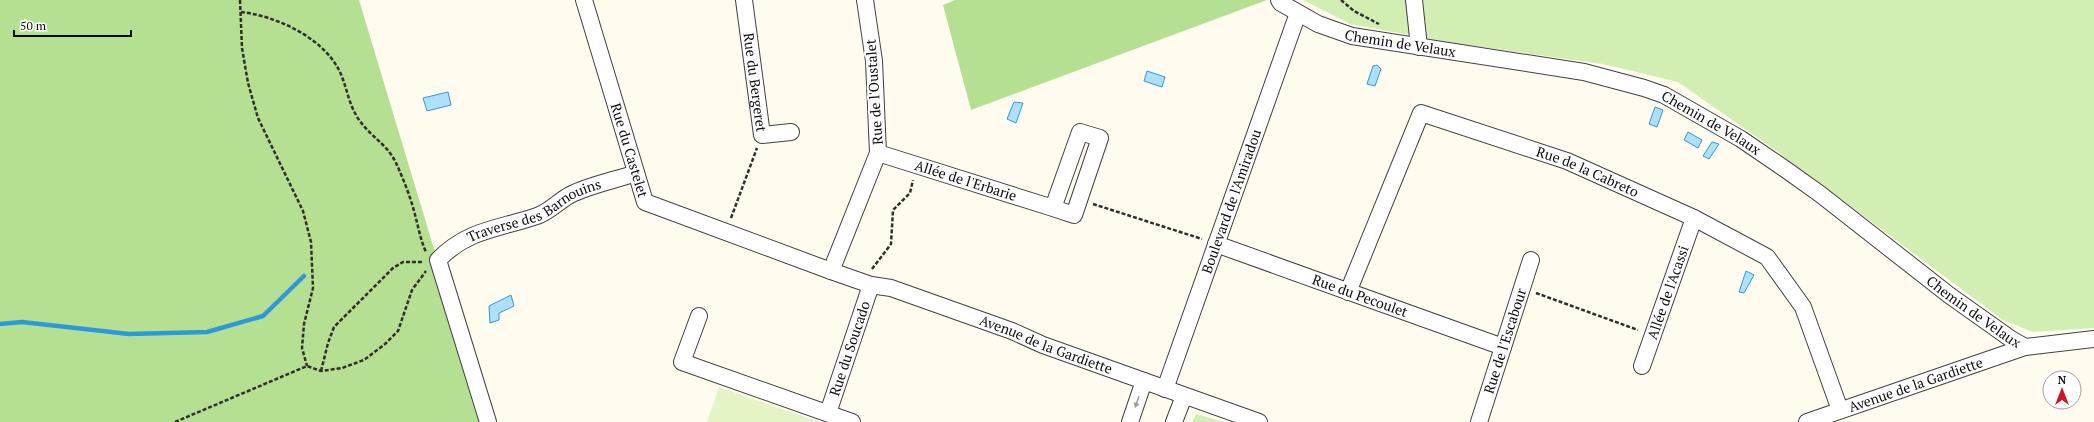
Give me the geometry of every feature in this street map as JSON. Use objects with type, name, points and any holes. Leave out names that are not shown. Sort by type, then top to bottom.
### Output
[{"type":"street","name":"Rue du Castelet","points":[[584,0],[645,202],[831,271]]},
{"type":"street","name":"Rue du Bergeret","points":[[744,0],[762,135],[791,132]]},
{"type":"street","name":"Rue de l'Oustalet","points":[[831,271],[878,153],[874,62],[864,0]]},
{"type":"street","name":"Chemin de Velaux","points":[[1279,0],[1318,24],[1352,36],[1584,72],[1644,88],[1664,95],[1741,139],[1785,169],[1820,194],[1949,296],[2025,347],[2094,339]]},
{"type":"street","points":[[1414,0],[1419,47]]},
{"type":"street","name":"Boulevard de l'Amiradou","points":[[1165,389],[1298,13]]},
{"type":"street","name":"Rue de la Cabreto","points":[[1348,292],[1421,113],[1567,161],[1694,218],[1767,257],[1803,307],[1840,410]]},
{"type":"street","name":"Allée de l'Erbarie","points":[[878,153],[1074,215],[1100,138],[1080,132],[1053,208]]},
{"type":"street","name":"Traverse des Barnouins","points":[[435,262],[451,247],[466,238],[502,224],[538,216],[571,195],[636,173]]},
{"type":"street","name":"Allée de l'Acassi","points":[[1642,366],[1694,218]]},
{"type":"street","name":"Rue du Pecoulet","points":[[1216,244],[1503,348]]},
{"type":"street","name":"Rue de l'Escabour","points":[[1479,422],[1531,260]]},
{"type":"street","points":[[435,262],[488,422]]},
{"type":"street","name":"Avenue de la Gardiette","points":[[831,271],[866,283],[891,288],[1012,331],[1043,345],[1259,422]]},
{"type":"street","name":"Rue du Soucado","points":[[828,414],[866,283]]},
{"type":"street","points":[[699,316],[682,362],[852,422]]},
{"type":"street","name":"Avenue de la Gardiette","points":[[1806,422],[2025,347]]},
{"type":"street","points":[[1130,422],[1144,381]]},
{"type":"street","points":[[1174,422],[1184,396]]},
{"type":"path","points":[[240,0],[242,48],[248,83],[258,118],[303,212],[311,242],[313,288],[304,324],[302,348],[307,366]]},
{"type":"path","points":[[1341,0],[1354,10],[1385,26]]},
{"type":"path","points":[[241,12],[259,14],[307,36],[325,49],[339,70],[355,114],[365,130],[388,149],[396,164],[414,211],[421,241],[435,262]]},
{"type":"path","points":[[726,232],[762,135]]},
{"type":"path","points":[[866,283],[891,244],[893,210],[910,193],[913,182],[913,164]]},
{"type":"path","points":[[1079,200],[1216,244]]},
{"type":"path","points":[[321,371],[328,343],[334,327],[393,268],[403,262],[435,262]]},
{"type":"path","points":[[175,422],[307,366],[321,371],[342,368],[364,360],[385,344],[398,331],[412,290],[435,262]]},
{"type":"path","points":[[1522,288],[1653,336]]},
{"type":"green space","points":[[0,0],[359,0],[434,249],[448,264],[495,422],[0,422]]},
{"type":"green space","points":[[955,0],[1267,0],[971,110],[943,5]]},
{"type":"green space","points":[[1303,0],[2094,0],[2094,328],[2033,332],[2003,320],[1782,155],[1678,82],[1603,64],[1453,43],[1350,24]]},
{"type":"green space","points":[[719,387],[819,422],[707,422]]},
{"type":"green space","points":[[1196,414],[1224,422],[1192,422]]},
{"type":"water","points":[[1377,65],[1381,69],[1375,86],[1367,84],[1373,66]]},
{"type":"water","points":[[1147,71],[1165,77],[1162,87],[1144,81]]},
{"type":"water","points":[[448,92],[451,105],[427,111],[423,98]]},
{"type":"water","points":[[1014,102],[1023,103],[1016,123],[1007,119]]},
{"type":"water","points":[[1655,107],[1663,110],[1657,127],[1649,124]]},
{"type":"water","points":[[1688,132],[1702,140],[1698,148],[1684,140]]},
{"type":"water","points":[[1712,142],[1719,144],[1709,159],[1703,156]]},
{"type":"water","points":[[1746,271],[1754,275],[1744,293],[1739,292]]},
{"type":"water","points":[[511,295],[514,306],[499,313],[499,320],[490,323],[489,306]]},
{"type":"waterway","points":[[0,324],[22,322],[129,334],[207,332],[263,316],[304,276]]}]
